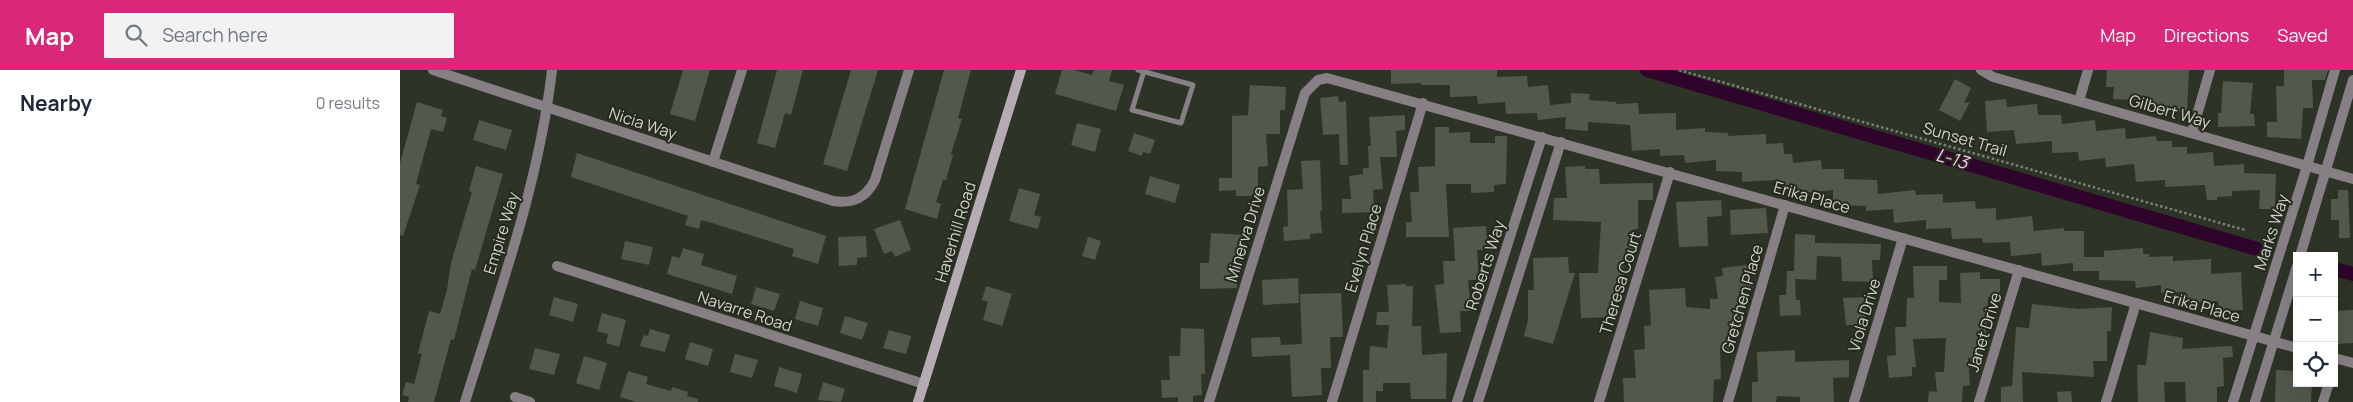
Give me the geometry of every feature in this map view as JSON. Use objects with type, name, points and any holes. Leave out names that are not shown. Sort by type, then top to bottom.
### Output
[{"type":"street","name":"Nicia Way","points":[[433,70],[833,201],[845,203],[863,196],[871,189],[876,180],[909,70]]},
{"type":"street","name":"Empire Way","points":[[465,402],[535,171],[548,108],[552,70]]},
{"type":"street","points":[[714,162],[742,70]]},
{"type":"street","name":"Haverhill Road","points":[[918,402],[1021,70]]},
{"type":"street","name":"Gilbert Way","points":[[1981,70],[1993,77],[2353,179]]},
{"type":"street","points":[[2079,101],[2088,70]]},
{"type":"street","points":[[2192,132],[2210,70]]},
{"type":"street","name":"Marks Way","points":[[2233,402],[2335,70]]},
{"type":"street","name":"Erika Place","points":[[1318,80],[1336,79],[2293,347]]},
{"type":"street","name":"Minerva Drive","points":[[1209,402],[1305,93],[1318,80]]},
{"type":"street","points":[[2301,252],[2353,80]]},
{"type":"street","name":"Evelyn Place","points":[[1332,402],[1423,103]]},
{"type":"street","name":"Roberts Way","points":[[1456,402],[1542,136]]},
{"type":"street","points":[[1478,402],[1561,142]]},
{"type":"street","name":"Theresa Court","points":[[1599,402],[1670,172]]},
{"type":"street","name":"Gretchen Place","points":[[1728,402],[1785,205]]},
{"type":"street","name":"Viola Drive","points":[[1854,402],[1903,238]]},
{"type":"street","name":"Navarre Road","points":[[557,266],[924,384]]},
{"type":"street","name":"Janet Drive","points":[[1979,402],[2019,270]]},
{"type":"street","points":[[2255,402],[2293,279]]},
{"type":"street","points":[[2106,402],[2136,303]]},
{"type":"street","points":[[2338,360],[2353,363]]},
{"type":"street","points":[[2323,402],[2328,387]]},
{"type":"street","points":[[515,397],[530,402]]},
{"type":"lane","points":[[1141,71],[1193,85],[1181,123],[1132,110],[1141,71]]},
{"type":"path","name":"Sunset Trail","points":[[1679,70],[2245,230]]},
{"type":"building","points":[[683,70],[710,70],[695,121],[670,114]]},
{"type":"building","points":[[777,70],[803,70],[791,115],[785,113],[775,148],[757,143]]},
{"type":"building","points":[[851,70],[878,70],[847,171],[823,164]]},
{"type":"building","points":[[944,70],[971,70],[958,118],[962,119],[951,154],[953,155],[946,180],[943,180],[936,202],[941,204],[937,219],[905,209]]},
{"type":"building","points":[[1062,70],[1074,70],[1092,75],[1094,70],[1112,70],[1109,81],[1124,85],[1116,111],[1055,94]]},
{"type":"building","points":[[1391,70],[1497,70],[1497,77],[1527,76],[1528,87],[1548,85],[1550,105],[1571,103],[1571,93],[1590,94],[1589,100],[1616,102],[1616,104],[1638,103],[1639,114],[1676,113],[1676,130],[1705,128],[1705,132],[1728,133],[1728,136],[1766,134],[1766,144],[1783,143],[1784,154],[1792,154],[1793,163],[1821,160],[1822,169],[1844,169],[1844,179],[1877,180],[1878,194],[1915,190],[1916,195],[1943,194],[1943,203],[1975,201],[1976,209],[1996,208],[1996,220],[2032,216],[2034,231],[2064,228],[2064,231],[2084,231],[2084,257],[2104,257],[2104,251],[2143,248],[2143,254],[2149,254],[2149,257],[2173,256],[2173,261],[2211,259],[2211,274],[2241,272],[2243,310],[2219,311],[2218,301],[2186,303],[2186,292],[2161,293],[2161,285],[2136,288],[2135,281],[2099,280],[2099,271],[2073,271],[2073,263],[2042,266],[2041,253],[2011,256],[2010,242],[1983,243],[1982,238],[1952,239],[1951,228],[1926,229],[1926,220],[1894,223],[1893,209],[1866,211],[1866,206],[1833,205],[1833,190],[1801,193],[1801,189],[1776,190],[1776,180],[1742,182],[1742,172],[1716,171],[1716,160],[1685,163],[1684,155],[1660,156],[1660,149],[1632,151],[1630,125],[1588,122],[1588,131],[1565,129],[1566,117],[1538,120],[1537,113],[1506,114],[1505,102],[1478,104],[1477,96],[1450,97],[1450,85],[1421,85],[1421,83],[1391,84]]},
{"type":"building","points":[[2107,70],[2189,70],[2187,112],[2153,111],[2153,101],[2113,99],[2114,87],[2106,87]]},
{"type":"building","points":[[2284,70],[2328,70],[2325,80],[2312,80],[2313,108],[2303,108],[2301,139],[2267,137],[2267,122],[2277,122],[2276,86],[2284,86]]},
{"type":"building","points":[[1955,79],[1971,88],[1964,103],[1970,102],[1960,121],[1939,110]]},
{"type":"building","points":[[2223,81],[2253,83],[2250,114],[2254,114],[2255,126],[2218,127],[2218,113],[2221,113]]},
{"type":"building","points":[[1250,85],[1286,87],[1285,110],[1280,110],[1280,134],[1266,134],[1268,166],[1258,167],[1258,196],[1236,196],[1236,190],[1219,191],[1219,178],[1232,178],[1232,116],[1248,115]]},
{"type":"building","points":[[1338,96],[1339,102],[1346,101],[1348,165],[1340,165],[1339,134],[1323,135],[1320,98]]},
{"type":"building","points":[[2006,99],[2007,107],[2037,104],[2038,115],[2061,115],[2062,124],[2095,120],[2096,131],[2125,128],[2126,139],[2156,136],[2157,141],[2172,141],[2172,147],[2187,147],[2187,154],[2213,152],[2214,166],[2244,164],[2244,173],[2276,174],[2275,209],[2259,209],[2260,190],[2232,191],[2232,196],[2217,197],[2217,200],[2207,200],[2205,185],[2165,187],[2165,180],[2136,182],[2134,164],[2106,167],[2105,158],[2079,161],[2078,152],[2052,153],[2052,141],[2016,144],[2014,130],[1987,132],[1985,101]]},
{"type":"building","points":[[417,102],[443,110],[441,116],[447,118],[443,132],[431,129],[416,184],[420,185],[403,236],[400,235],[400,163]]},
{"type":"building","points":[[1405,115],[1405,130],[1396,131],[1397,157],[1380,157],[1383,189],[1373,190],[1374,212],[1342,213],[1342,199],[1351,199],[1349,176],[1363,174],[1363,168],[1369,168],[1368,146],[1371,146],[1369,117]]},
{"type":"building","points":[[479,120],[512,130],[506,150],[473,140]]},
{"type":"building","points":[[1077,123],[1101,129],[1095,152],[1071,145]]},
{"type":"building","points":[[1435,127],[1449,127],[1449,133],[1470,132],[1470,143],[1495,143],[1495,136],[1507,136],[1506,184],[1494,185],[1494,192],[1471,193],[1471,184],[1446,184],[1449,237],[1406,237],[1406,222],[1412,222],[1410,192],[1419,192],[1418,167],[1435,166]]},
{"type":"building","points":[[1134,133],[1155,140],[1150,154],[1143,152],[1142,156],[1128,151]]},
{"type":"building","points":[[577,153],[826,236],[818,264],[792,256],[794,249],[709,222],[701,220],[699,229],[685,225],[688,216],[571,177]]},
{"type":"building","points":[[1320,160],[1322,233],[1310,234],[1310,239],[1284,241],[1283,227],[1288,226],[1287,190],[1303,189],[1301,161]]},
{"type":"building","points":[[476,166],[503,174],[475,270],[472,269],[454,340],[451,339],[434,402],[408,402],[409,397],[402,395],[406,382],[414,384],[422,354],[418,353],[429,311],[440,314],[447,290],[451,263],[472,192],[469,191]]},
{"type":"building","points":[[1585,166],[1585,169],[1599,169],[1600,184],[1653,183],[1653,200],[1638,200],[1638,229],[1635,229],[1633,261],[1623,261],[1624,281],[1616,281],[1618,317],[1581,318],[1579,273],[1598,273],[1601,222],[1553,220],[1554,198],[1567,198],[1565,167]]},
{"type":"building","points":[[1150,176],[1180,185],[1175,203],[1145,194]]},
{"type":"building","points":[[1019,188],[1040,194],[1034,215],[1041,217],[1038,229],[1009,221]]},
{"type":"building","points":[[2338,190],[2348,190],[2350,238],[2339,238],[2339,220],[2331,220],[2331,199],[2338,199]]},
{"type":"building","points":[[1721,200],[1722,216],[1707,217],[1708,246],[1679,247],[1676,202]]},
{"type":"building","points":[[1766,208],[1768,233],[1731,235],[1730,210]]},
{"type":"building","points":[[900,220],[911,250],[895,257],[892,251],[884,254],[874,229]]},
{"type":"building","points":[[1486,226],[1488,250],[1477,250],[1479,280],[1468,280],[1471,311],[1460,311],[1461,332],[1440,333],[1435,285],[1444,284],[1443,261],[1455,261],[1453,228]]},
{"type":"building","points":[[1211,233],[1244,235],[1243,255],[1236,255],[1237,288],[1200,289],[1200,263],[1209,263]]},
{"type":"building","points":[[1795,234],[1815,235],[1815,243],[1881,244],[1880,260],[1872,260],[1873,282],[1842,281],[1841,257],[1817,256],[1816,280],[1795,279],[1796,300],[1800,300],[1801,315],[1780,316],[1779,295],[1786,295],[1787,271],[1794,271]]},
{"type":"building","points":[[866,236],[867,257],[857,258],[857,265],[839,266],[838,237]]},
{"type":"building","points":[[1088,237],[1101,241],[1095,260],[1082,256]]},
{"type":"building","points":[[625,241],[653,247],[649,265],[621,259]]},
{"type":"building","points":[[683,248],[704,254],[701,265],[737,276],[732,294],[667,274],[672,256],[680,258]]},
{"type":"building","points":[[1568,257],[1569,273],[1575,273],[1553,344],[1524,336],[1528,320],[1528,290],[1534,290],[1533,258]]},
{"type":"building","points":[[1747,265],[1751,290],[1742,291],[1741,325],[1734,324],[1733,350],[1720,349],[1721,379],[1714,380],[1713,402],[1624,402],[1623,378],[1636,378],[1634,350],[1645,349],[1644,326],[1651,325],[1649,290],[1685,288],[1686,307],[1710,309],[1710,299],[1718,299],[1715,277],[1723,276],[1722,268]]},
{"type":"building","points":[[1913,266],[1947,266],[1947,280],[1939,280],[1939,302],[1961,303],[1960,273],[1980,272],[1980,279],[2000,279],[2000,297],[1988,297],[1985,349],[1980,349],[1980,359],[1968,358],[1970,385],[1963,386],[1962,402],[1928,402],[1929,391],[1937,392],[1935,372],[1944,372],[1946,338],[1913,339],[1916,367],[1912,367],[1912,376],[1889,378],[1887,356],[1896,355],[1895,327],[1906,327],[1907,298],[1914,298]]},
{"type":"building","points":[[1298,278],[1299,303],[1263,305],[1262,280]]},
{"type":"building","points":[[1406,284],[1406,286],[1413,286],[1412,326],[1421,326],[1422,355],[1447,353],[1446,399],[1411,399],[1410,383],[1383,383],[1383,391],[1376,391],[1376,402],[1363,402],[1363,370],[1369,370],[1370,346],[1387,348],[1389,325],[1376,325],[1377,312],[1389,312],[1387,285]]},
{"type":"building","points":[[986,286],[1012,294],[1002,326],[983,320],[988,302],[982,300]]},
{"type":"building","points":[[756,287],[780,294],[774,311],[751,304]]},
{"type":"building","points":[[1341,293],[1343,337],[1330,337],[1331,368],[1321,368],[1322,395],[1292,397],[1290,355],[1252,357],[1251,338],[1280,337],[1281,345],[1302,344],[1300,294]]},
{"type":"building","points":[[554,297],[578,304],[573,322],[549,315]]},
{"type":"building","points":[[1866,297],[1866,325],[1846,325],[1843,298]]},
{"type":"building","points":[[800,301],[823,308],[818,326],[795,319]]},
{"type":"building","points":[[2032,304],[2079,309],[2112,307],[2111,331],[2107,331],[2107,361],[2093,361],[2094,377],[2022,372],[2023,402],[2001,402],[2001,387],[2012,386],[2016,327],[2029,328]]},
{"type":"building","points":[[2353,310],[2353,343],[2338,344],[2338,311]]},
{"type":"building","points":[[602,313],[626,320],[619,347],[606,343],[608,334],[597,331]]},
{"type":"building","points":[[845,316],[868,323],[862,340],[840,333]]},
{"type":"building","points":[[1181,328],[1204,329],[1205,374],[1201,374],[1202,395],[1193,396],[1193,402],[1178,402],[1178,397],[1162,398],[1161,380],[1170,380],[1169,356],[1180,356]]},
{"type":"building","points":[[650,329],[670,335],[665,352],[640,346],[644,335],[648,336]]},
{"type":"building","points":[[889,330],[911,336],[906,354],[883,348]]},
{"type":"building","points":[[2150,332],[2183,338],[2182,349],[2232,346],[2233,357],[2223,358],[2224,386],[2217,387],[2217,402],[2186,402],[2185,382],[2164,382],[2165,402],[2138,402],[2137,365],[2146,365]]},
{"type":"building","points":[[690,342],[713,349],[708,366],[685,359]]},
{"type":"building","points":[[535,348],[560,354],[554,375],[529,369]]},
{"type":"building","points":[[1795,350],[1795,362],[1849,360],[1849,377],[1833,378],[1834,402],[1800,402],[1800,397],[1777,396],[1776,402],[1752,402],[1752,382],[1758,382],[1757,352]]},
{"type":"building","points":[[735,354],[758,360],[752,378],[730,372]]},
{"type":"building","points":[[584,356],[607,363],[599,390],[576,383]]},
{"type":"building","points":[[779,367],[802,374],[797,393],[774,386]]},
{"type":"building","points":[[2276,370],[2293,371],[2293,387],[2312,387],[2311,402],[2275,402]]},
{"type":"building","points":[[628,371],[648,377],[646,384],[671,391],[672,387],[688,392],[687,396],[698,399],[698,402],[636,402],[620,397]]},
{"type":"building","points":[[823,382],[845,389],[841,402],[818,400]]},
{"type":"building","points":[[2071,391],[2072,402],[2058,402],[2057,392]]},
{"type":"waterway","name":"L-13","points":[[1647,70],[2257,249]]},
{"type":"waterway","name":"L-13","points":[[2338,270],[2353,274]]}]
